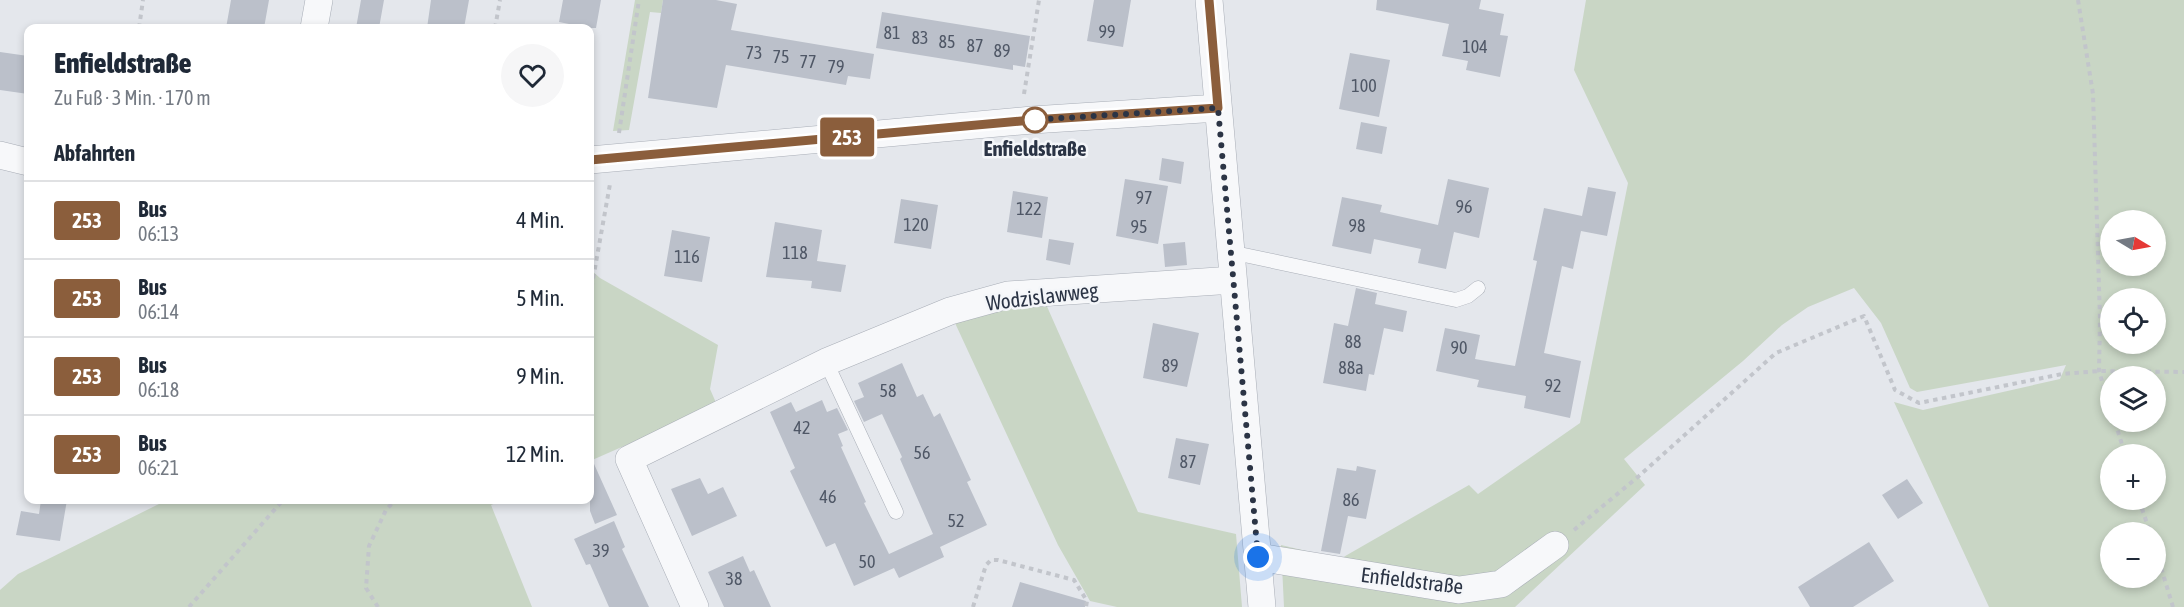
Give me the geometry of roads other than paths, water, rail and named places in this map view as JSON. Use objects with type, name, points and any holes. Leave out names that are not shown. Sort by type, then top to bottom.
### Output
[{"type":"street","points":[[315,24],[319,0]]},
{"type":"street","points":[[1209,0],[1262,607]]},
{"type":"street","points":[[602,159],[1020,122],[1218,108]]},
{"type":"street","points":[[0,155],[24,161]]},
{"type":"street","name":"Wodzislawweg","points":[[694,607],[629,459],[826,362],[950,311],[1008,296],[1233,280]]},
{"type":"street","name":"Enfieldstraße","points":[[1258,557],[1459,590],[1501,584],[1555,545]]},
{"type":"lane","points":[[1230,252],[1456,300],[1468,296],[1478,288]]},
{"type":"lane","points":[[826,362],[896,512]]},
{"type":"place","name":"Enfieldstraße","points":[[1035,120]]}]
